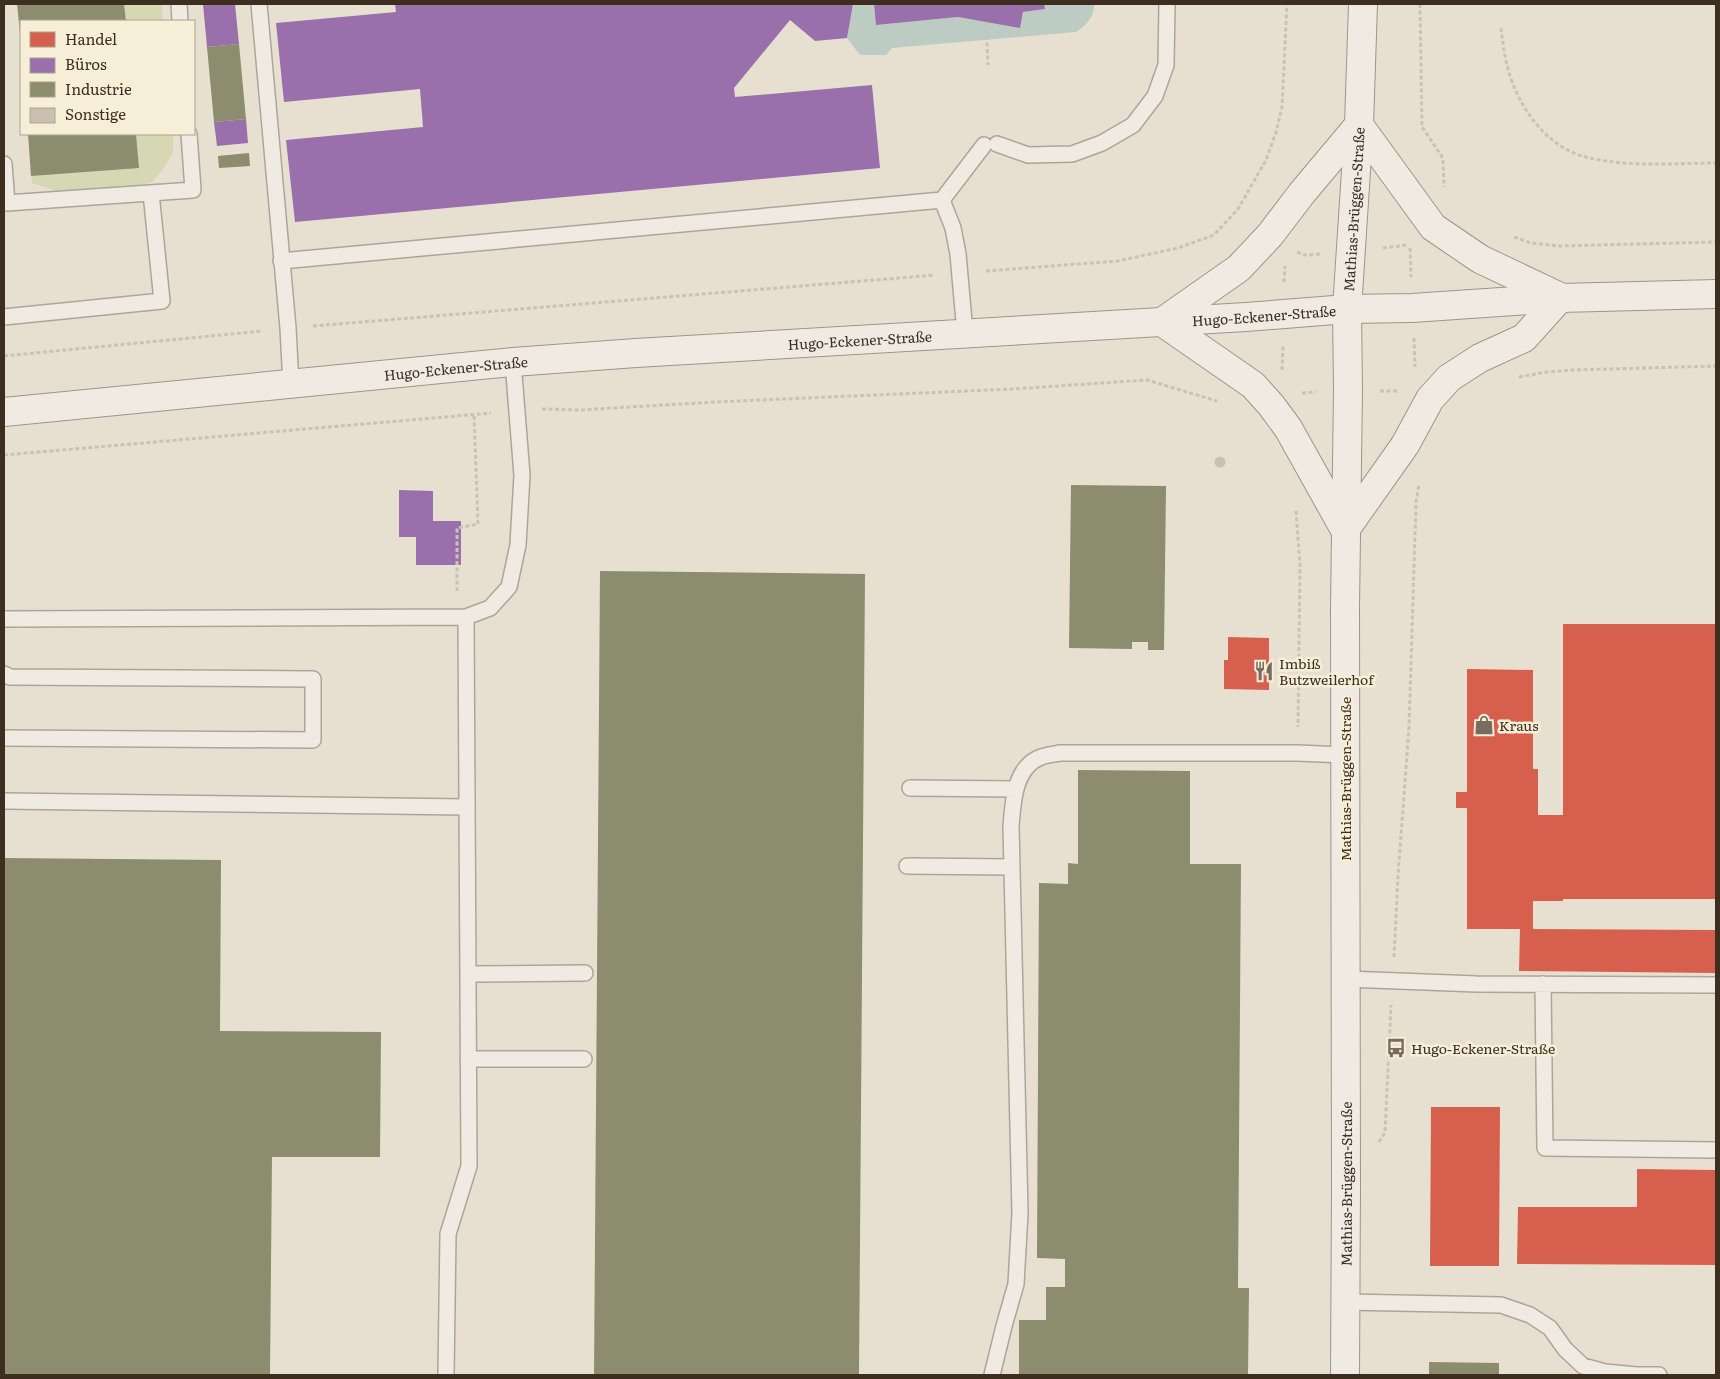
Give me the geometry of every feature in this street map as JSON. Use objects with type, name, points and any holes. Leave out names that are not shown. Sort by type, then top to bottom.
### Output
[{"type":"street","name":"Mathias-Brüggen-Straße","points":[[1345,1375],[1345,530],[1348,392],[1347,309],[1359,125],[1363,4]]},
{"type":"street","points":[[1359,125],[1433,227],[1480,260],[1560,298],[1524,338],[1480,358],[1450,378],[1430,399],[1405,444],[1345,530],[1288,428],[1272,405],[1253,385],[1162,322],[1240,268],[1270,235],[1302,193],[1359,125]]},
{"type":"street","name":"Hugo-Eckener-Straße","points":[[4,412],[513,362],[636,353],[1162,322],[1347,309],[1412,308],[1560,298],[1716,294]]},
{"type":"lane","points":[[179,4],[180,20]]},
{"type":"lane","points":[[259,4],[288,328],[291,385]]},
{"type":"lane","points":[[282,261],[942,200],[991,144],[1028,155],[1072,154],[1102,143],[1133,125],[1155,96],[1166,65],[1167,4]]},
{"type":"lane","points":[[4,164],[7,203],[193,190],[189,135]]},
{"type":"lane","points":[[4,317],[162,301],[151,193]]},
{"type":"lane","points":[[942,200],[953,228],[960,273],[965,333]]},
{"type":"lane","points":[[4,619],[462,617],[490,608],[509,587],[518,545],[522,474],[513,362]]},
{"type":"lane","points":[[446,1375],[448,1234],[468,1166],[467,807],[462,617]]},
{"type":"lane","points":[[4,674],[10,678],[313,679],[314,740],[4,738]]},
{"type":"lane","points":[[992,1375],[1016,1284],[1020,1213],[1011,826],[1017,782],[1026,767],[1040,757],[1060,753],[1297,753],[1345,755]]},
{"type":"lane","points":[[910,788],[1016,789]]},
{"type":"lane","points":[[4,801],[467,807]]},
{"type":"lane","points":[[907,866],[1012,867]]},
{"type":"lane","points":[[468,974],[585,973]]},
{"type":"lane","points":[[1346,979],[1477,984],[1716,985]]},
{"type":"lane","points":[[1543,984],[1545,1148],[1716,1150]]},
{"type":"lane","points":[[468,1058],[584,1059]]},
{"type":"lane","points":[[1345,1302],[1501,1305],[1530,1314],[1550,1328],[1565,1348],[1583,1366],[1605,1372],[1659,1375]]},
{"type":"path","points":[[4,356],[288,328],[1118,261],[1169,250],[1214,235],[1238,209],[1266,160],[1282,107],[1287,4]]},
{"type":"path","points":[[1420,4],[1422,127],[1443,158],[1444,188]]},
{"type":"path","points":[[986,22],[988,65]]},
{"type":"path","points":[[1501,28],[1507,69],[1523,106],[1541,130],[1563,148],[1583,156],[1612,161],[1716,163]]},
{"type":"path","points":[[1509,236],[1531,243],[1558,246],[1716,242]]},
{"type":"path","points":[[1517,378],[1547,372],[1574,370],[1716,366]]},
{"type":"path","points":[[4,455],[517,410],[579,410],[725,401],[1013,389],[1147,380],[1224,404]]},
{"type":"path","points":[[462,617],[456,528],[478,524],[474,414]]},
{"type":"path","points":[[1374,1148],[1385,1133],[1398,876],[1410,728],[1416,502],[1420,477]]},
{"type":"path","points":[[1296,504],[1300,566],[1297,753]]},
{"type":"green space","points":[[124,4],[162,4],[163,20],[126,20]]},
{"type":"green space","points":[[136,135],[173,135],[173,152],[164,168],[152,182],[130,189],[86,195],[57,191],[32,183],[31,175],[139,167]]},
{"type":"shaded area","points":[[853,4],[874,4],[876,25],[958,17],[1020,28],[1023,12],[1044,9],[1044,4],[1094,4],[1094,8],[1089,20],[1076,32],[892,48],[886,55],[860,55],[847,38]]},
{"type":"building: Handel","points":[[1563,624],[1716,624],[1716,899],[1563,899],[1563,901],[1533,901],[1533,929],[1716,930],[1716,973],[1519,971],[1520,929],[1467,929],[1467,808],[1456,808],[1456,792],[1467,792],[1467,669],[1533,670],[1533,769],[1538,769],[1538,815],[1563,815]]},
{"type":"building: Handel","points":[[1228,637],[1269,638],[1269,690],[1224,689],[1224,660],[1228,660]]},
{"type":"building: Handel","points":[[1431,1107],[1500,1107],[1499,1266],[1430,1266]]},
{"type":"building: Handel","points":[[1637,1169],[1716,1170],[1716,1265],[1517,1264],[1518,1207],[1637,1207]]},
{"type":"building: Büros","points":[[203,4],[235,4],[239,44],[207,47]]},
{"type":"building: Büros","points":[[395,4],[853,4],[847,38],[815,41],[790,20],[734,88],[735,97],[872,85],[880,168],[295,222],[286,140],[423,127],[420,89],[284,102],[276,23],[396,12]]},
{"type":"building: Büros","points":[[874,4],[1044,4],[1045,9],[1023,12],[1020,28],[958,17],[876,25]]},
{"type":"building: Büros","points":[[246,119],[248,143],[217,146],[214,122]]},
{"type":"building: Büros","points":[[399,490],[433,491],[433,521],[461,521],[461,565],[416,565],[416,537],[399,537]]},
{"type":"building: Industrie","points":[[17,4],[124,4],[126,20],[20,20],[20,33]]},
{"type":"building: Industrie","points":[[239,44],[246,119],[214,122],[207,47]]},
{"type":"building: Industrie","points":[[28,135],[136,135],[139,168],[31,176]]},
{"type":"building: Industrie","points":[[249,153],[250,166],[219,168],[218,156]]},
{"type":"building: Industrie","points":[[1071,485],[1166,486],[1164,650],[1148,650],[1148,642],[1132,642],[1132,649],[1069,648]]},
{"type":"building: Industrie","points":[[600,571],[865,574],[859,1375],[594,1375]]},
{"type":"building: Industrie","points":[[1078,770],[1190,771],[1190,864],[1241,864],[1238,1288],[1249,1288],[1248,1375],[1019,1375],[1019,1320],[1046,1320],[1046,1287],[1065,1287],[1065,1259],[1037,1258],[1039,883],[1068,884],[1068,863],[1078,864]]},
{"type":"building: Industrie","points":[[4,858],[221,860],[220,1031],[381,1032],[380,1157],[272,1157],[270,1375],[4,1375]]},
{"type":"building: Industrie","points":[[1429,1362],[1499,1363],[1499,1375],[1429,1375]]},
{"type":"building: Sonstige","points":[[1220,456],[1226,462],[1220,468],[1214,462]]},
{"type":"place","name":"Imbiß Butzweilerhof","points":[[1264,671]]},
{"type":"place","name":"Kraus","points":[[1484,725]]},
{"type":"place","name":"Hugo-Eckener-Straße","points":[[1396,1048]]}]
